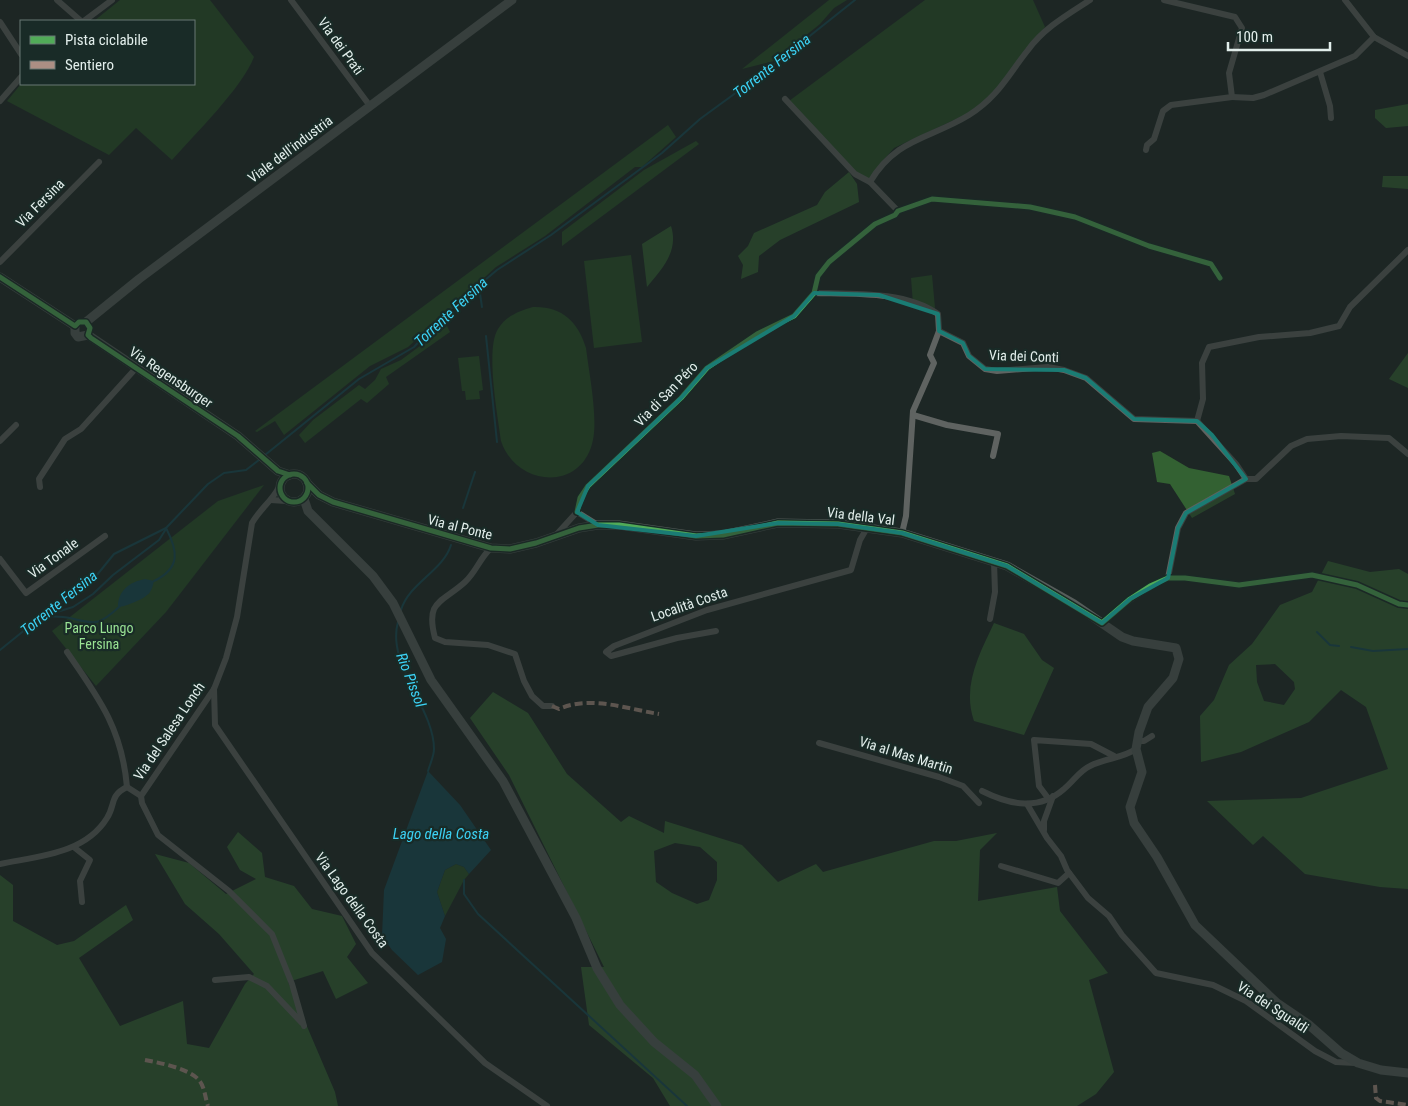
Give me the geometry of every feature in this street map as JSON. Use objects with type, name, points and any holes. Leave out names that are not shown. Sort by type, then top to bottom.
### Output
[{"type":"street","points":[[57,0],[82,20]]},
{"type":"street","points":[[84,20],[112,0]]},
{"type":"street","name":"Via dei Prati","points":[[291,0],[370,106]]},
{"type":"street","name":"Viale dell'industria","points":[[86,322],[139,279],[512,0]]},
{"type":"street","points":[[870,182],[881,164],[898,149],[970,115],[1001,89],[1028,49],[1046,31],[1090,0]]},
{"type":"street","points":[[1164,0],[1235,17],[1242,28],[1228,73],[1232,97]]},
{"type":"street","points":[[1345,0],[1355,10],[1374,37],[1408,56]]},
{"type":"street","points":[[0,22],[20,52]]},
{"type":"street","points":[[1146,150],[1147,144],[1154,139],[1163,111],[1171,104],[1232,97],[1253,98],[1264,95],[1355,56],[1374,37]]},
{"type":"street","points":[[1320,72],[1330,106],[1331,118]]},
{"type":"street","points":[[0,101],[20,78]]},
{"type":"street","points":[[785,100],[855,174],[870,182],[898,211]]},
{"type":"street","name":"Via Fersina","points":[[0,262],[98,162]]},
{"type":"street","points":[[902,532],[906,516],[913,415],[934,363],[930,354],[939,331],[938,314],[929,308],[879,294],[814,293],[818,276],[829,262],[875,224],[895,216],[898,211],[932,199],[1030,207],[1074,217],[1157,249],[1211,264],[1220,278]]},
{"type":"street","points":[[1246,479],[1236,464],[1197,421],[1202,399],[1202,363],[1208,347],[1259,337],[1310,333],[1339,326],[1350,307],[1408,250]]},
{"type":"street","points":[[0,277],[75,326]]},
{"type":"street","name":"Via di San Péro","points":[[555,536],[574,514],[580,498],[588,486],[681,398],[707,368],[757,334],[794,316],[814,293]]},
{"type":"street","points":[[79,322],[86,322],[90,328],[88,335],[78,337],[75,333],[75,326],[79,322]]},
{"type":"street","name":"Via dei Conti","points":[[939,331],[963,343],[969,356],[985,369],[997,371],[1048,367],[1064,370],[1086,378],[1134,419],[1197,421]]},
{"type":"street","name":"Via Regensburger","points":[[88,335],[242,439],[278,471]]},
{"type":"street","points":[[40,487],[39,479],[65,439],[81,429],[137,367]]},
{"type":"street","points":[[913,415],[947,425],[998,434],[993,456]]},
{"type":"street","points":[[0,441],[16,425]]},
{"type":"street","points":[[1102,623],[1130,599],[1150,586],[1168,578],[1178,528],[1186,513],[1246,479],[1256,479],[1291,446],[1308,439],[1341,436],[1389,438],[1408,454]]},
{"type":"street","points":[[316,520],[280,494],[278,471],[298,475],[307,483],[305,507],[373,576],[393,603],[431,680],[503,780],[576,918],[598,968],[620,1005],[654,1042],[695,1075],[717,1106]]},
{"type":"street","points":[[280,484],[290,474]]},
{"type":"street","name":"Via al Ponte","points":[[307,483],[319,495],[333,502],[382,518],[491,548],[510,549],[579,528],[598,525]]},
{"type":"street","name":"Via del Salesa Lonch","points":[[214,980],[249,977],[267,986],[304,1026],[292,984],[272,934],[229,891],[158,835],[142,803],[141,796],[214,689],[226,658],[237,617],[252,523],[260,510],[271,500],[280,484]]},
{"type":"street","name":"Via al Ponte","points":[[305,497],[319,495]]},
{"type":"street","points":[[271,500],[289,502],[305,497]]},
{"type":"street","points":[[574,514],[598,525]]},
{"type":"street","points":[[574,514],[579,528]]},
{"type":"street","name":"Via della Val","points":[[598,525],[619,525],[696,536],[724,534],[778,523],[838,524],[902,532],[1007,566],[1122,637],[1133,641],[1176,648],[1179,659],[1173,678],[1148,706],[1138,732],[1137,745]]},
{"type":"street","name":"Località Costa","points":[[716,631],[677,638],[611,656],[606,652],[614,646],[707,610],[852,570],[860,540],[867,528]]},
{"type":"street","name":"Via Tonale","points":[[0,559],[26,593],[105,536]]},
{"type":"street","points":[[491,548],[464,583],[438,601],[433,607],[432,627],[435,638],[445,642],[488,645],[515,654],[532,696],[543,706],[552,706]]},
{"type":"street","points":[[990,619],[995,592],[994,562]]},
{"type":"street","points":[[66,652],[102,703],[115,729],[127,787],[141,796]]},
{"type":"street","name":"Via Lago della Costa","points":[[214,689],[215,725],[372,953],[485,1063],[547,1106]]},
{"type":"street","points":[[1050,797],[1039,786],[1034,740],[1091,744],[1114,756],[1122,757],[1152,736]]},
{"type":"street","name":"Via al Mas Martin","points":[[819,743],[939,777],[963,786],[979,803]]},
{"type":"street","points":[[1137,745],[1142,772],[1130,807],[1134,823],[1157,857],[1195,925],[1277,1003],[1308,1024],[1340,1053],[1358,1063],[1381,1070],[1408,1073]]},
{"type":"street","points":[[982,792],[1013,804],[1045,801],[1064,790],[1082,770],[1114,756]]},
{"type":"street","points":[[0,864],[75,848],[94,834],[108,817],[113,799],[119,791],[127,787]]},
{"type":"street","points":[[1044,832],[1044,821],[1050,797]]},
{"type":"street","name":"Via dei Sgualdi","points":[[1027,804],[1047,838],[1062,856],[1069,873],[1088,898],[1109,916],[1122,935],[1156,973],[1213,985],[1246,1001],[1315,1051],[1336,1062],[1358,1063]]},
{"type":"street","points":[[75,848],[90,860],[80,881],[82,902]]},
{"type":"street","points":[[1001,866],[1058,883],[1069,873]]},
{"type":"highlighted area","points":[[814,293],[879,295],[938,314],[939,331],[963,343],[969,356],[985,369],[1064,370],[1086,378],[1134,419],[1197,421],[1212,435],[1246,479],[1186,513],[1178,528],[1168,578],[1130,599],[1102,623],[1007,566],[902,533],[838,524],[778,523],[696,536],[598,525],[577,512],[588,486],[681,398],[707,368],[794,316]]},
{"type":"green space","points":[[120,0],[210,0],[254,57],[229,96],[172,160],[136,128],[109,155],[7,101],[20,85],[195,85],[195,20],[95,20]]},
{"type":"green space","points":[[829,0],[847,0],[834,8],[820,24],[774,61],[742,69]]},
{"type":"green space","points":[[925,0],[1033,0],[1045,27],[1000,88],[969,113],[894,148],[880,164],[870,180],[855,173],[789,101]]},
{"type":"green space","points":[[1408,104],[1408,126],[1386,128],[1375,118],[1375,110]]},
{"type":"green space","points":[[668,125],[676,137],[642,167],[635,167],[545,236],[496,267],[408,347],[370,366],[284,435],[275,421],[257,432],[255,431]]},
{"type":"green space","points":[[696,141],[699,144],[562,246],[562,232],[644,170]]},
{"type":"green space","points":[[849,172],[857,184],[859,202],[780,240],[759,256],[758,272],[741,279],[743,265],[738,256],[748,246],[754,233],[817,205],[825,192]]},
{"type":"green space","points":[[1383,176],[1408,176],[1408,189],[1382,187]]},
{"type":"green space","points":[[671,226],[673,244],[671,252],[647,287],[642,244]]},
{"type":"green space","points":[[631,255],[642,342],[594,348],[584,261]]},
{"type":"green space","points":[[932,275],[935,308],[913,304],[911,278]]},
{"type":"green space","points":[[533,307],[552,309],[567,317],[583,338],[586,348],[593,397],[594,434],[592,444],[585,459],[574,470],[561,476],[547,477],[533,474],[520,467],[509,456],[501,441],[492,367],[494,339],[501,324],[509,317]]},
{"type":"green space","points":[[447,326],[450,332],[386,377],[389,384],[367,403],[361,399],[305,443],[299,435],[313,420],[359,385],[365,389],[375,380],[381,369],[401,360]]},
{"type":"green space","points":[[1408,353],[1408,388],[1389,379]]},
{"type":"green space","points":[[479,356],[483,390],[479,391],[480,399],[466,400],[465,391],[462,391],[458,358]]},
{"type":"green space","points":[[1160,451],[1189,468],[1229,476],[1235,494],[1192,518],[1170,484],[1157,482],[1152,453]]},
{"type":"green space","name":"Parco Lungo Fersina","points":[[264,485],[166,612],[96,686],[52,631],[218,501]]},
{"type":"green space","points":[[1328,561],[1370,572],[1399,569],[1408,574],[1408,889],[1380,887],[1305,874],[1263,836],[1253,845],[1207,801],[1301,798],[1388,769],[1366,707],[1341,690],[1309,722],[1241,752],[1201,762],[1200,716],[1214,700],[1229,665],[1252,644],[1280,605],[1312,592]],"holes":[[[1275,664],[1294,682],[1295,689],[1284,705],[1264,701],[1257,682],[1256,665]]]},
{"type":"green space","points":[[994,623],[1024,634],[1042,660],[1054,668],[1024,735],[974,721],[971,708],[971,683],[978,659]]},
{"type":"green space","points":[[493,692],[528,713],[567,774],[621,822],[629,816],[664,833],[665,821],[742,845],[778,882],[816,864],[823,872],[934,841],[956,841],[997,833],[980,850],[978,901],[1057,887],[1060,911],[1108,973],[1089,980],[1114,1072],[1096,1094],[1077,1106],[670,1106],[653,1078],[589,1025],[581,967],[604,967],[509,775],[470,718]],"holes":[[[675,843],[700,847],[717,862],[717,880],[709,900],[697,904],[672,893],[656,882],[654,851]]]},
{"type":"green space","points":[[238,832],[262,853],[265,877],[294,886],[312,909],[342,916],[356,944],[347,957],[368,983],[336,999],[323,971],[288,982],[335,1092],[338,1106],[0,1106],[0,875],[13,885],[13,921],[57,945],[74,941],[126,905],[133,920],[79,958],[120,1026],[183,1001],[187,1044],[209,1048],[245,984],[254,974],[219,934],[185,904],[155,854],[189,863],[226,894],[256,879],[240,870],[227,847]]},
{"type":"green space","points":[[456,864],[464,867],[469,874],[445,916],[437,892],[445,870]]},
{"type":"water","points":[[145,579],[154,581],[148,594],[136,602],[118,607],[122,592],[134,582]]},
{"type":"water","name":"Lago della Costa","points":[[428,771],[460,805],[491,850],[469,874],[464,867],[456,864],[445,870],[437,892],[445,916],[440,928],[446,939],[442,962],[418,975],[392,950],[382,936],[384,890]]},
{"type":"waterway","name":"Torrente Fersina","points":[[265,455],[359,379],[414,347],[440,318],[497,270],[551,235],[662,153],[700,119],[767,70],[855,0]]},
{"type":"waterway","name":"Rio Pissol","points":[[479,287],[482,307]]},
{"type":"waterway","name":"Rio Pissol","points":[[486,336],[497,442]]},
{"type":"waterway","name":"Torrente Fersina","points":[[0,650],[42,616],[92,581],[114,554],[166,528],[208,484],[224,473],[246,470],[259,460]]},
{"type":"waterway","name":"Rio Pissol","points":[[463,508],[475,472]]},
{"type":"waterway","points":[[154,581],[169,570],[175,558],[173,544],[166,528]]},
{"type":"waterway","points":[[44,616],[73,607],[93,594],[113,575],[159,540],[166,529]]},
{"type":"waterway","name":"Rio Pissol","points":[[401,610],[411,592],[441,562],[451,545]]},
{"type":"waterway","points":[[42,616],[97,622],[107,617],[120,606]]},
{"type":"waterway","name":"Rio Pissol","points":[[398,622],[396,638],[399,654],[404,670],[427,718],[432,733],[434,752],[428,771]]},
{"type":"waterway","points":[[1317,632],[1330,645],[1339,646]]},
{"type":"waterway","points":[[1351,647],[1373,651],[1408,649]]},
{"type":"waterway","points":[[464,880],[464,894],[478,914],[687,1106]]},
{"type":"marked path","points":[[552,706],[559,709],[583,703],[596,703],[659,714]]},
{"type":"marked path","points":[[145,1060],[173,1066],[193,1075],[202,1085],[208,1106]]},
{"type":"marked path","points":[[1375,1085],[1376,1098],[1380,1101],[1408,1105]]},
{"type":"cycle path","points":[[577,512],[580,498],[588,486],[681,398],[707,368],[757,334],[794,316],[814,293],[818,276],[829,262],[875,224],[895,215],[898,211],[932,199],[1030,207],[1075,217],[1149,246],[1211,264],[1220,278]]},
{"type":"cycle path","points":[[0,277],[75,326],[79,322],[86,322],[90,328],[88,335],[91,338],[238,436],[278,471],[290,475]]},
{"type":"cycle path","points":[[294,474],[304,478],[308,488],[304,498],[294,502],[284,498],[280,488],[284,478],[294,474]]},
{"type":"cycle path","points":[[307,483],[319,495],[333,502],[491,548],[510,549],[536,543],[579,528],[598,525],[619,525],[696,536],[723,535],[778,523],[838,524],[902,533],[1007,566],[1102,623],[1130,599],[1150,586],[1168,578],[1185,578],[1239,585],[1312,575],[1357,585],[1399,604],[1408,605]]}]
